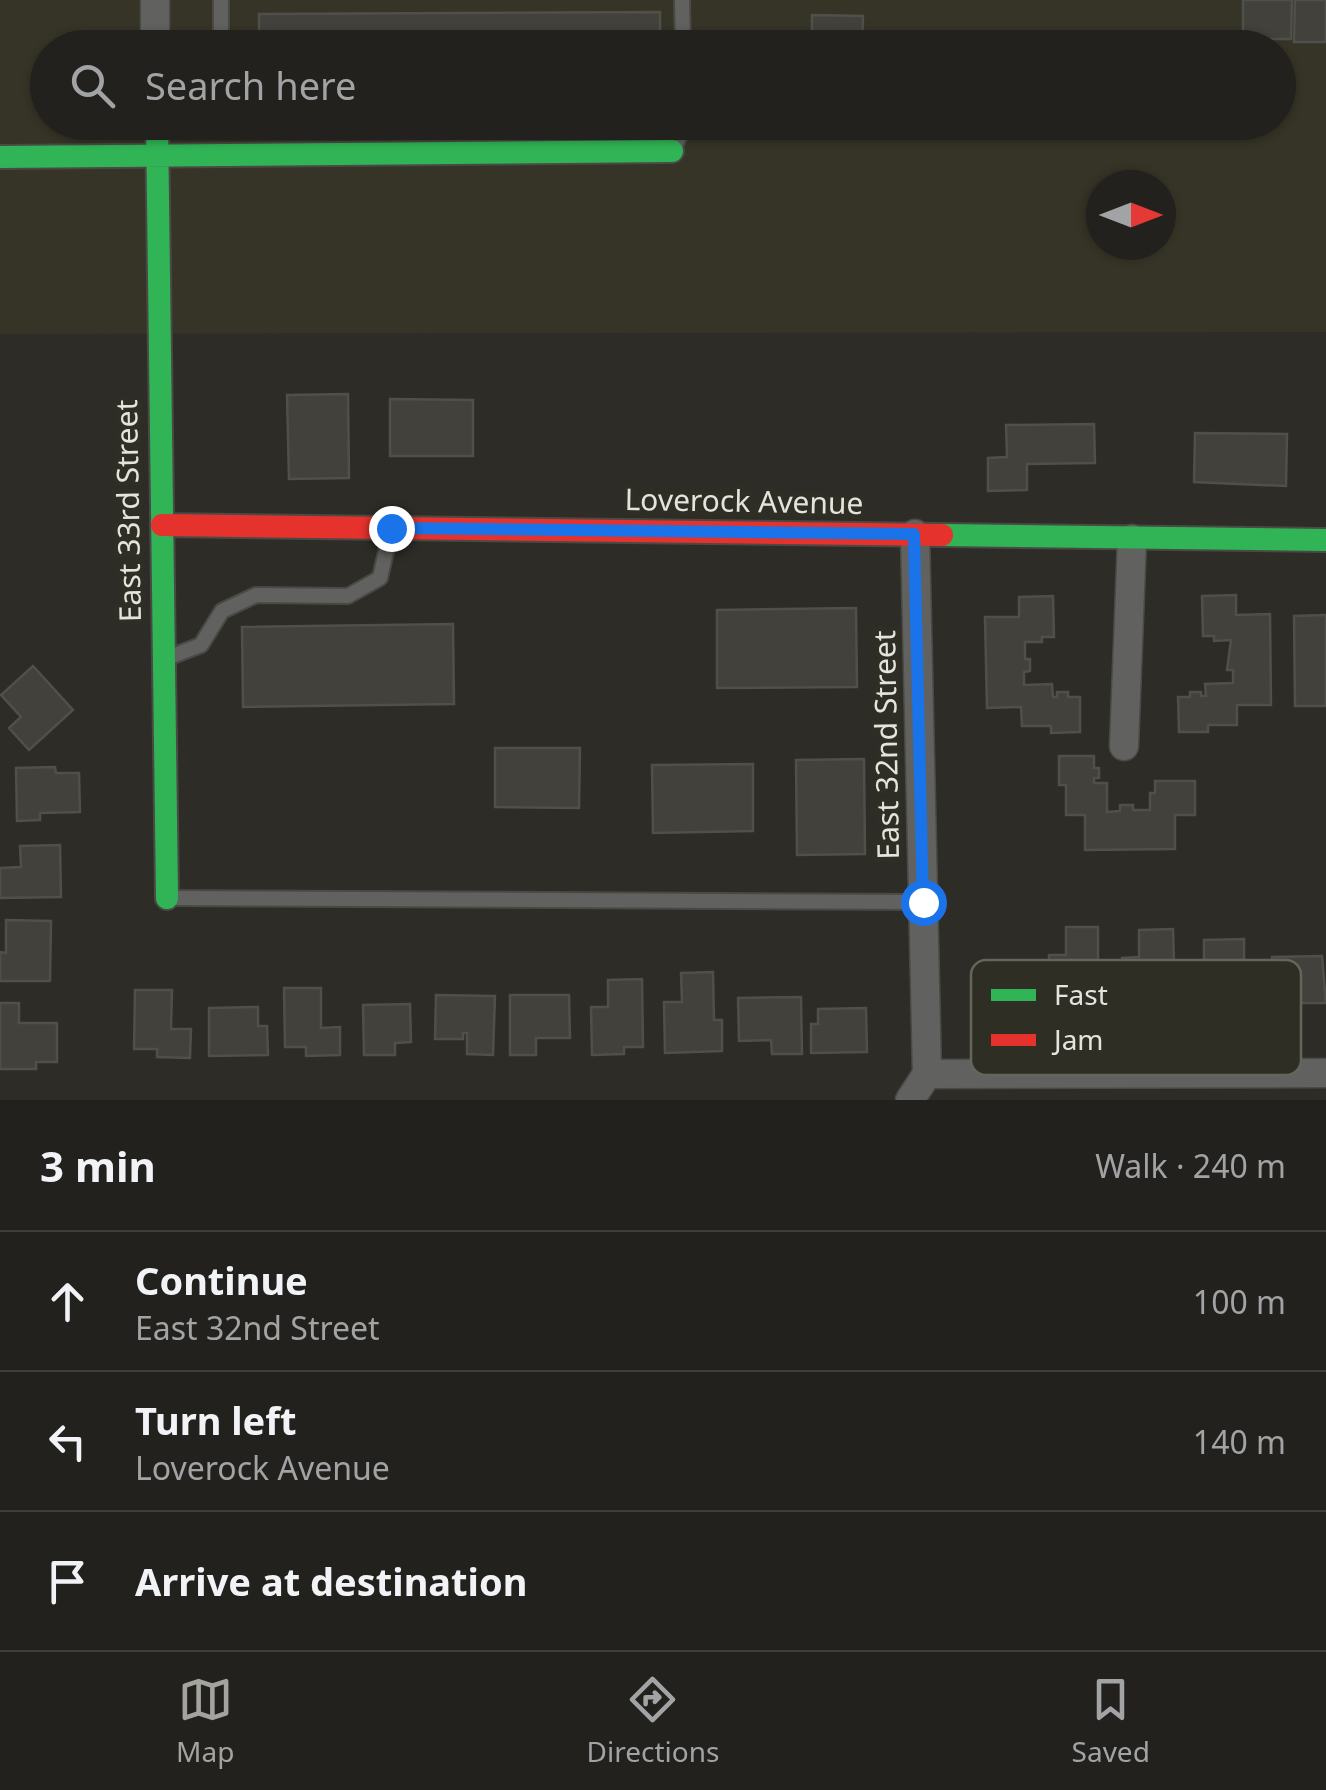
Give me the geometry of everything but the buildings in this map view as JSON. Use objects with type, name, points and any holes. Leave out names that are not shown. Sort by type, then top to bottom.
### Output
[{"type":"street","points":[[155,0],[155,30]]},
{"type":"street","name":"East 33rd Street","points":[[156,140],[167,898]]},
{"type":"street","points":[[0,157],[672,151]]},
{"type":"street","name":"Loverock Avenue","points":[[162,525],[1326,540]]},
{"type":"street","name":"East 32nd Street","points":[[914,534],[927,1074]]},
{"type":"street","points":[[1124,746],[1132,539]]},
{"type":"street","points":[[1301,1073],[1326,1073]]},
{"type":"street","points":[[910,1100],[927,1074],[971,1074]]},
{"type":"lane","points":[[221,30],[222,0]]},
{"type":"lane","points":[[682,0],[683,30]]},
{"type":"lane","points":[[672,151],[679,140]]},
{"type":"lane","points":[[164,660],[201,644],[222,611],[256,594],[348,596],[380,578],[391,528]]},
{"type":"lane","points":[[167,898],[923,902]]},
{"type":"shaded area","points":[[0,0],[1326,0],[1326,332],[0,334]]},
{"type":"traffic: fast","points":[[157,140],[167,898]]},
{"type":"traffic: fast","points":[[0,157],[672,151]]},
{"type":"traffic: fast","points":[[942,535],[1326,540]]},
{"type":"traffic: jam","points":[[162,525],[942,535]]},
{"type":"route","points":[[391,528],[914,534],[923,902]]}]
